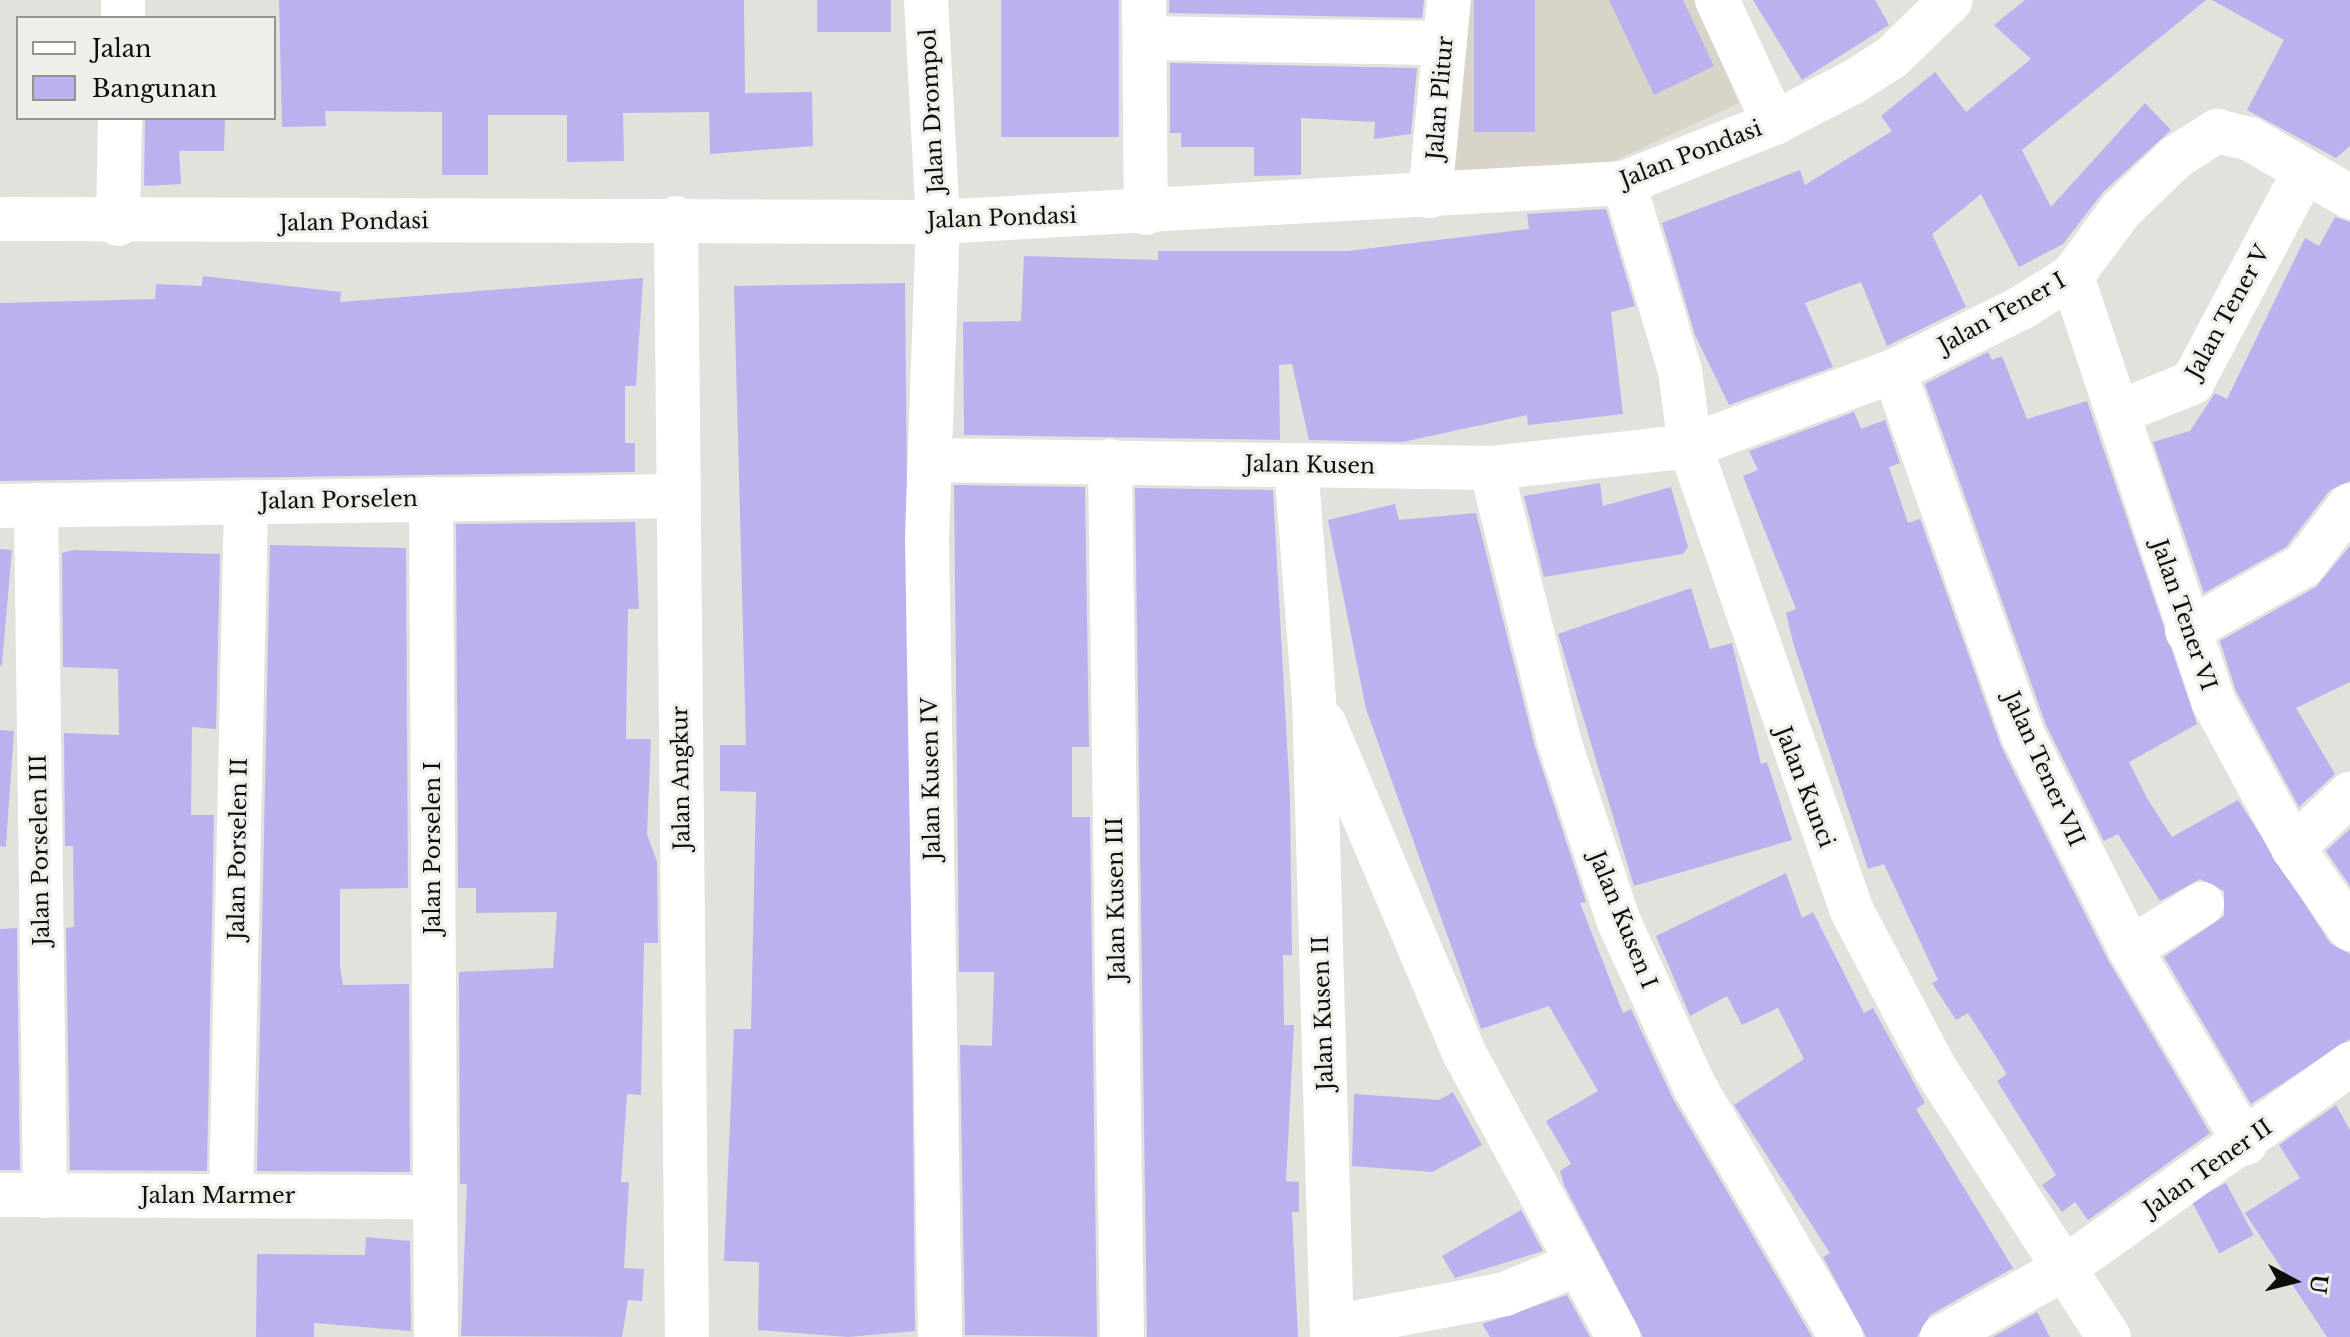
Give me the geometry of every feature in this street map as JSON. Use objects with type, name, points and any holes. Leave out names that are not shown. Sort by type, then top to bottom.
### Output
[{"type":"street","name":"Jalan Drompol","points":[[926,0],[938,222]]},
{"type":"street","name":"Jalan Plitur","points":[[1430,196],[1449,0]]},
{"type":"street","points":[[1717,0],[1774,123]]},
{"type":"street","name":"Jalan Pondasi","points":[[0,219],[118,224],[676,218],[938,222],[1146,213],[1624,183],[1774,123],[1891,58],[1951,0]]},
{"type":"street","points":[[1146,213],[1144,19],[1445,43]]},
{"type":"street","points":[[118,224],[120,120]]},
{"type":"street","name":"Jalan Tener I","points":[[1690,446],[1894,371],[2072,276],[2121,210],[2197,140],[2233,133],[2350,197]]},
{"type":"street","name":"Jalan Tener V","points":[[2119,412],[2192,383],[2303,174]]},
{"type":"street","name":"Jalan Kunci","points":[[1624,183],[1680,371],[1690,446],[1765,679],[1852,911],[1936,1070],[2109,1337]]},
{"type":"street","name":"Jalan Angkur","points":[[676,218],[687,1337]]},
{"type":"street","name":"Jalan Kusen IV","points":[[938,222],[930,460],[940,1337]]},
{"type":"street","name":"Jalan Tener VI","points":[[2072,276],[2119,412],[2187,631],[2213,701],[2293,848],[2350,929]]},
{"type":"street","name":"Jalan Tener VII","points":[[1894,371],[2023,735],[2130,949],[2245,1143]]},
{"type":"street","name":"Jalan Kusen","points":[[930,460],[1491,468],[1690,446]]},
{"type":"street","name":"Jalan Kusen III","points":[[1110,461],[1122,1337]]},
{"type":"street","name":"Jalan Kusen II","points":[[1296,465],[1314,699],[1332,1332],[1505,1294],[1577,1264]]},
{"type":"street","name":"Jalan Kusen I","points":[[1491,468],[1559,741],[1619,922],[1695,1087],[1841,1337]]},
{"type":"street","name":"Jalan Porselen","points":[[18,505],[678,496]]},
{"type":"street","name":"Jalan Porselen I","points":[[431,499],[436,1337]]},
{"type":"street","name":"Jalan Porselen II","points":[[231,1196],[246,502]]},
{"type":"street","name":"Jalan Porselen III","points":[[18,505],[45,1196]]},
{"type":"street","points":[[2187,631],[2303,566],[2350,505]]},
{"type":"street","name":"Jalan Kusen II","points":[[1314,699],[1463,1051],[1618,1337]]},
{"type":"street","points":[[2293,848],[2350,794]]},
{"type":"street","points":[[2130,949],[2202,904]]},
{"type":"street","name":"Jalan Tener II","points":[[1942,1337],[2063,1269],[2245,1143],[2350,1064]]},
{"type":"street","name":"Jalan Marmer","points":[[0,1195],[435,1197]]},
{"type":"shaded area","points":[[1469,0],[1694,0],[1739,103],[1597,169],[1449,171]]},
{"type":"building","points":[[279,0],[744,0],[745,93],[812,92],[813,146],[710,154],[709,112],[623,113],[624,161],[567,162],[567,115],[488,115],[488,175],[442,175],[442,112],[325,111],[326,126],[282,127]]},
{"type":"building","points":[[817,0],[891,0],[891,32],[817,32]]},
{"type":"building","points":[[1001,0],[1119,0],[1119,137],[1001,137]]},
{"type":"building","points":[[1169,0],[1424,0],[1422,18],[1169,13]]},
{"type":"building","points":[[1474,0],[1535,0],[1535,132],[1474,132]]},
{"type":"building","points":[[1609,0],[1683,0],[1714,66],[1654,95]]},
{"type":"building","points":[[1753,0],[1875,0],[1889,25],[1802,80]]},
{"type":"building","points":[[2025,0],[2206,0],[2022,150],[2051,207],[2145,103],[2171,130],[2103,192],[2063,244],[2019,267],[1981,194],[1932,234],[1966,307],[1887,346],[1861,282],[1805,303],[1833,367],[1729,405],[1695,335],[1662,223],[1800,170],[1805,185],[1892,131],[1881,116],[1935,72],[1966,112],[2031,59],[1994,25]]},
{"type":"building","points":[[2212,0],[2350,0],[2350,146],[2336,158],[2247,110],[2284,40]]},
{"type":"building","points":[[1170,63],[1417,68],[1411,134],[1374,139],[1375,122],[1301,118],[1301,175],[1254,176],[1254,147],[1181,147],[1181,133],[1170,133]]},
{"type":"building","points":[[145,120],[225,120],[224,151],[179,151],[181,184],[144,186]]},
{"type":"building","points":[[1606,209],[1635,306],[1611,312],[1623,414],[1528,425],[1527,415],[1403,442],[1309,440],[1292,364],[1279,365],[1280,440],[964,435],[963,322],[1021,321],[1024,256],[1158,260],[1158,251],[1348,251],[1529,229],[1527,214]]},
{"type":"building","points":[[2335,217],[2350,222],[2350,481],[2330,490],[2286,547],[2204,593],[2153,442],[2190,431],[2215,393],[2227,399],[2305,238],[2319,246]]},
{"type":"building","points":[[203,276],[341,292],[340,302],[643,278],[636,386],[625,386],[625,443],[635,443],[635,472],[0,481],[0,303],[155,299],[156,284],[202,286]]},
{"type":"building","points":[[905,283],[915,1331],[848,1337],[758,1330],[759,1262],[724,1261],[734,1029],[751,1029],[756,792],[720,791],[720,745],[746,745],[734,286]]},
{"type":"building","points":[[1988,352],[1992,360],[2002,356],[2027,419],[2087,401],[2197,724],[2129,762],[2148,800],[2172,837],[2238,800],[2330,943],[2350,954],[2350,1039],[2251,1104],[2164,957],[2224,916],[2224,891],[2200,879],[2160,901],[2118,834],[2104,841],[2046,725],[1925,384]]},
{"type":"building","points":[[1854,412],[1861,429],[1885,420],[1900,463],[1889,467],[1908,523],[1920,519],[2001,746],[2108,960],[2210,1133],[2088,1220],[2075,1202],[2062,1212],[2042,1185],[2056,1175],[1997,1081],[2007,1074],[1968,1013],[1956,1020],[1932,983],[1938,980],[1884,864],[1868,869],[1794,646],[1786,613],[1796,609],[1743,476],[1758,470],[1749,451]]},
{"type":"building","points":[[1600,483],[1603,506],[1671,487],[1688,547],[1683,554],[1544,577],[1524,496]]},
{"type":"building","points":[[954,485],[1085,487],[1089,747],[1072,747],[1072,817],[1090,817],[1097,1337],[965,1335],[960,1045],[992,1046],[994,972],[959,972]]},
{"type":"building","points":[[1135,488],[1273,490],[1290,798],[1292,955],[1283,955],[1284,1025],[1294,1025],[1286,1181],[1299,1182],[1299,1212],[1292,1212],[1298,1337],[1147,1337]]},
{"type":"building","points":[[1395,504],[1399,520],[1476,513],[1535,747],[1586,902],[1580,903],[1623,1013],[1631,1009],[1673,1099],[1812,1337],[1643,1337],[1564,1185],[1560,1171],[1571,1164],[1546,1121],[1598,1091],[1549,1006],[1481,1029],[1366,709],[1328,520]]},
{"type":"building","points":[[635,522],[639,609],[628,609],[626,739],[651,739],[647,834],[657,862],[658,943],[644,943],[641,1095],[627,1094],[621,1182],[629,1182],[624,1268],[644,1269],[642,1301],[628,1300],[622,1337],[461,1336],[467,1184],[460,1184],[459,972],[553,968],[557,912],[476,913],[476,888],[458,888],[456,524]]},
{"type":"building","points":[[270,545],[406,548],[408,888],[340,889],[340,967],[343,985],[409,984],[410,1172],[257,1171]]},
{"type":"building","points":[[2350,546],[2350,682],[2296,708],[2335,774],[2299,807],[2236,691],[2220,641],[2316,587]]},
{"type":"building","points":[[0,549],[12,550],[0,665]]},
{"type":"building","points":[[74,550],[220,554],[216,729],[192,727],[191,815],[214,815],[207,1171],[70,1170],[66,928],[74,927],[73,846],[65,846],[64,733],[119,735],[118,669],[63,667],[62,553]]},
{"type":"building","points":[[1691,588],[1710,649],[1732,643],[1761,764],[1767,762],[1792,840],[1634,886],[1558,634]]},
{"type":"building","points":[[0,730],[14,731],[6,847],[0,846]]},
{"type":"building","points":[[2350,829],[2350,886],[2326,851]]},
{"type":"building","points":[[1786,873],[1802,918],[1813,912],[1864,1013],[1873,1008],[1925,1103],[1916,1109],[2013,1268],[1930,1315],[1917,1337],[1866,1337],[1823,1257],[1830,1253],[1734,1105],[1804,1059],[1778,1008],[1742,1025],[1727,996],[1690,1016],[1656,936]]},
{"type":"building","points":[[17,928],[20,1170],[0,1170],[0,929]]},
{"type":"building","points":[[1453,1092],[1482,1145],[1432,1172],[1352,1166],[1354,1094],[1439,1100]]},
{"type":"building","points":[[2336,1105],[2350,1130],[2350,1337],[2327,1337],[2245,1213],[2300,1178],[2279,1145]]},
{"type":"building","points":[[2226,1183],[2254,1235],[2219,1253],[2192,1201]]},
{"type":"building","points":[[1521,1210],[1543,1251],[1455,1278],[1442,1256]]},
{"type":"building","points":[[366,1237],[410,1241],[411,1331],[314,1323],[314,1337],[256,1337],[257,1254],[365,1255]]},
{"type":"building","points":[[1567,1295],[1590,1337],[1490,1337],[1482,1324]]},
{"type":"building","points":[[2037,1312],[2050,1337],[1993,1337]]}]
